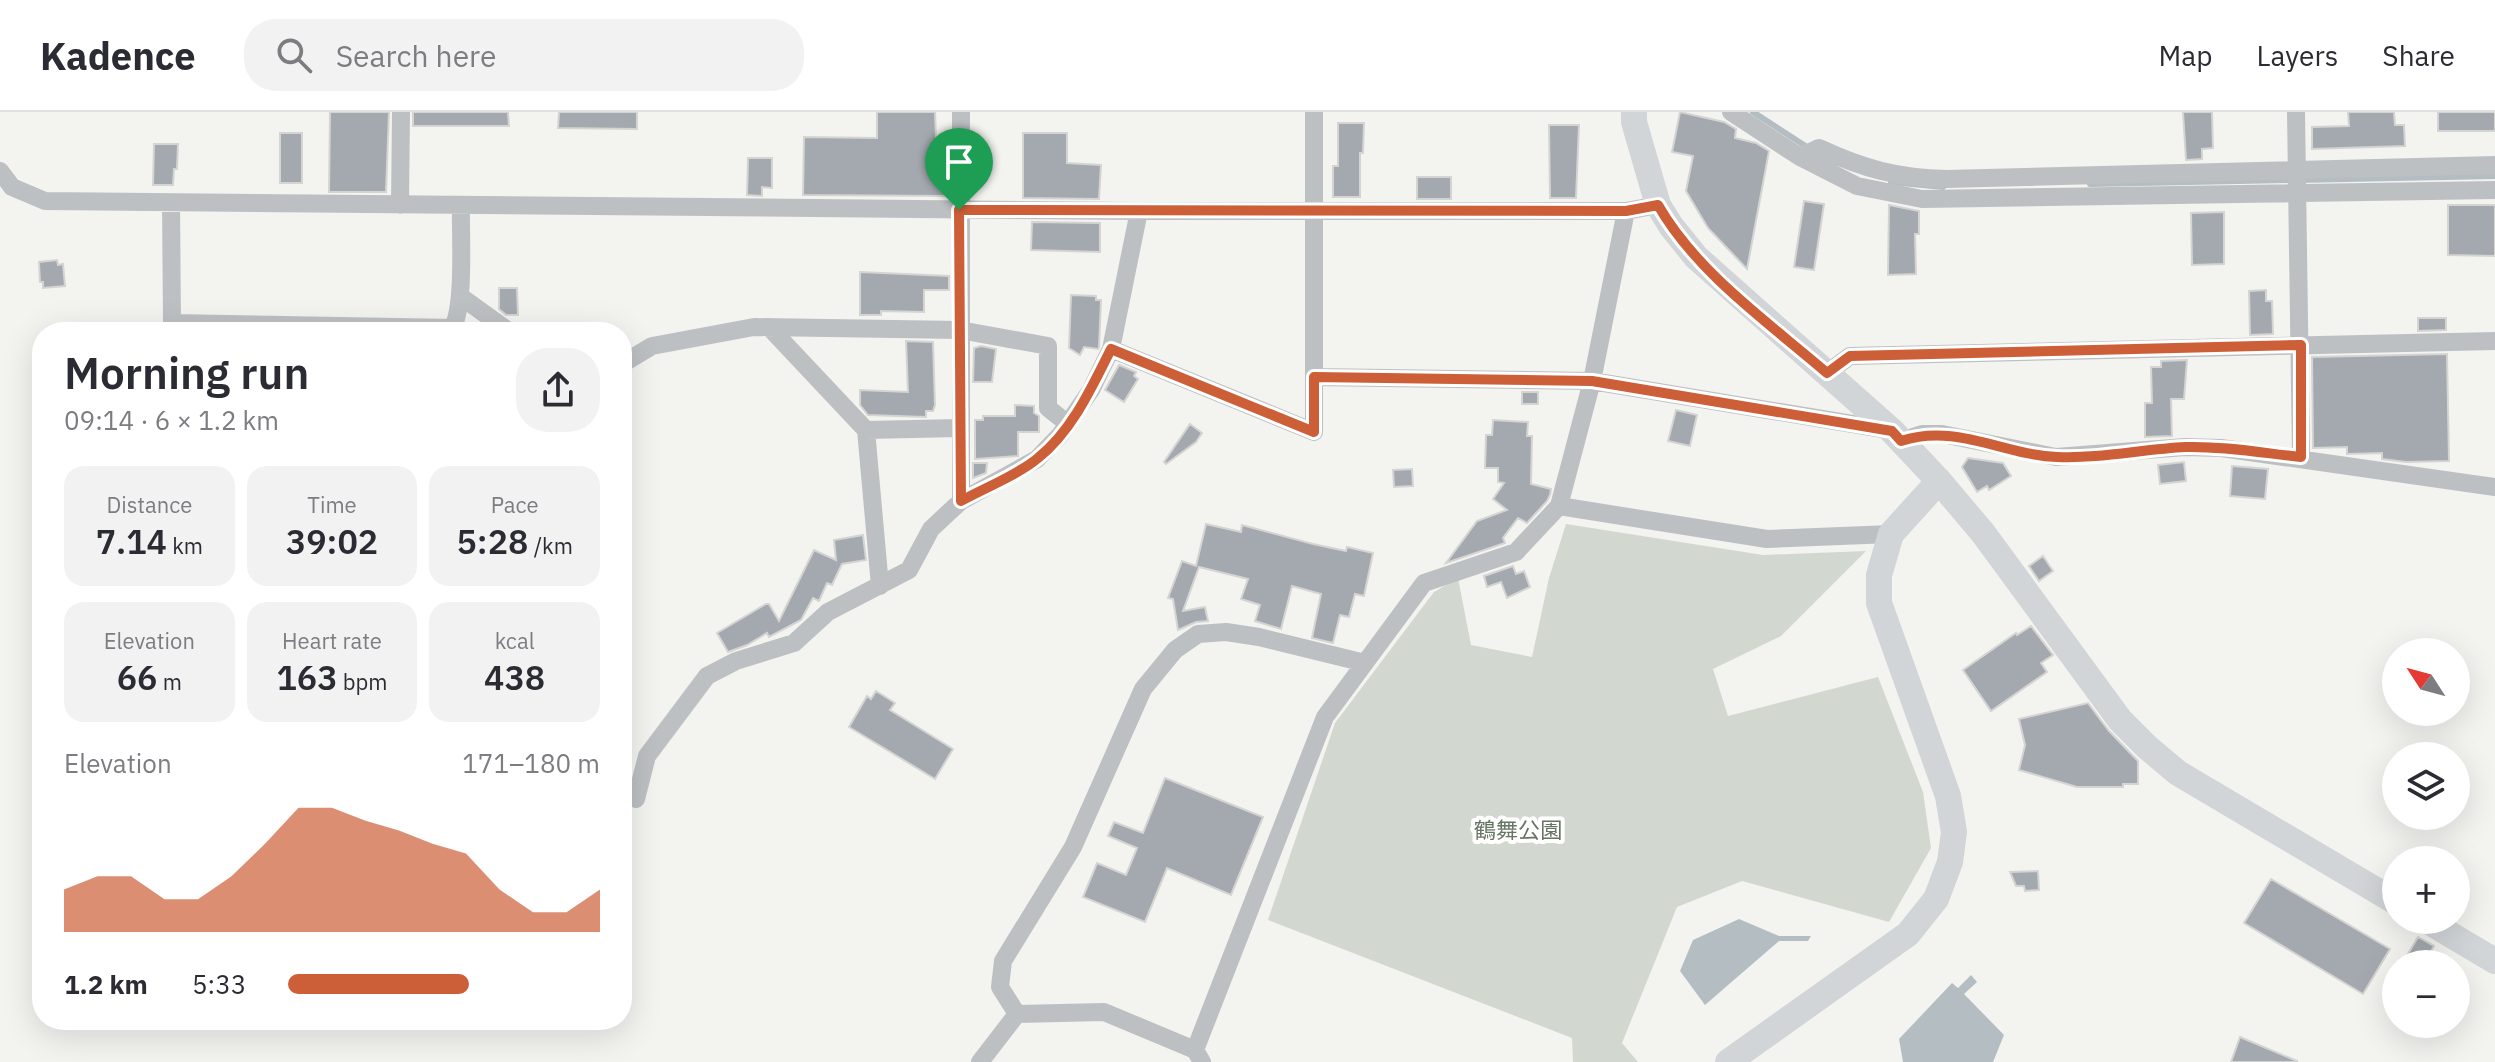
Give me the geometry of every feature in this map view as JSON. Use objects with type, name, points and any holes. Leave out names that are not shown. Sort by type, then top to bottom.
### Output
[{"type":"street","points":[[400,205],[401,112]]},
{"type":"street","points":[[961,112],[961,501]]},
{"type":"street","points":[[1111,349],[1314,432],[1314,112]]},
{"type":"street","points":[[1634,112],[1634,122],[1658,205],[1671,226],[1696,257],[1896,436],[1939,481],[1983,533],[2120,720],[2178,773],[2382,894]]},
{"type":"street","points":[[1731,112],[1800,157],[1857,186],[1922,199],[2495,190]]},
{"type":"street","points":[[2296,112],[2301,457]]},
{"type":"street","points":[[1800,157],[1819,148],[1857,166],[1894,175],[1947,179],[2495,165]]},
{"type":"street","points":[[0,171],[12,187],[45,201],[1139,211],[1626,211],[1658,205]]},
{"type":"street","points":[[171,203],[172,322]]},
{"type":"street","points":[[454,322],[460,296],[461,206]]},
{"type":"street","points":[[636,799],[647,756],[707,676],[736,661],[794,643],[828,612],[909,570],[931,529],[961,501],[1037,459],[1068,424],[1091,390],[1111,349],[1139,211]]},
{"type":"street","points":[[1017,1014],[1104,1012],[1199,1056],[1325,717],[1424,583],[1516,552],[1559,506],[1592,381],[1626,211]]},
{"type":"street","points":[[460,296],[496,322]]},
{"type":"street","points":[[632,358],[652,346],[754,327],[960,330],[1048,346],[1048,408],[1068,424]]},
{"type":"street","points":[[769,327],[866,430],[880,586]]},
{"type":"street","points":[[1827,373],[1850,356],[2495,341]]},
{"type":"street","points":[[1314,377],[1592,381],[1896,436],[1942,434],[2056,457],[2185,447],[2221,448],[2495,487]]},
{"type":"street","points":[[866,430],[960,428]]},
{"type":"street","points":[[1728,1062],[1908,934],[1936,899],[1950,862],[1954,832],[1948,796],[1879,603],[1879,575],[1891,534],[1939,481]]},
{"type":"street","points":[[1559,506],[1767,539],[1891,534]]},
{"type":"street","points":[[1017,1014],[1000,987],[1003,961],[1073,847],[1143,689],[1175,650],[1198,634],[1226,632],[1365,663]]},
{"type":"street","points":[[2450,934],[2495,961]]},
{"type":"street","points":[[980,1062],[1017,1014]]},
{"type":"green space","name":"鶴舞公園","points":[[1566,524],[1763,555],[1866,551],[1781,636],[1713,669],[1728,716],[1878,677],[1923,792],[1931,848],[1889,922],[1742,881],[1677,907],[1622,1043],[1638,1062],[1573,1062],[1572,1038],[1268,920],[1335,723],[1434,592],[1458,578],[1471,645],[1532,657],[1549,578]]},
{"type":"shaded area","points":[[1739,919],[1779,936],[1811,936],[1808,941],[1779,941],[1705,1005],[1680,971],[1693,940]]},
{"type":"shaded area","points":[[1971,975],[1977,982],[1964,994],[2004,1035],[1993,1062],[1903,1062],[1899,1039],[1952,983],[1958,988]]},
{"type":"building","points":[[330,112],[389,112],[386,192],[329,192]]},
{"type":"building","points":[[413,112],[508,112],[509,126],[413,126]]},
{"type":"building","points":[[559,112],[637,112],[637,129],[558,128]]},
{"type":"building","points":[[877,112],[935,112],[936,138],[949,138],[949,196],[803,195],[804,137],[877,138]]},
{"type":"building","points":[[1680,112],[1724,122],[1736,129],[1735,138],[1756,143],[1769,151],[1747,269],[1708,228],[1686,191],[1693,156],[1672,152]]},
{"type":"building","points":[[2183,112],[2212,112],[2213,148],[2202,149],[2202,159],[2186,160]]},
{"type":"building","points":[[2348,112],[2394,112],[2395,125],[2404,125],[2405,146],[2312,149],[2312,127],[2349,126]]},
{"type":"building","points":[[2438,112],[2495,112],[2495,131],[2438,131]]},
{"type":"building","points":[[1338,123],[1364,123],[1360,197],[1333,197],[1333,166],[1338,166]]},
{"type":"building","points":[[1549,125],[1579,125],[1576,198],[1550,198]]},
{"type":"building","points":[[280,133],[302,133],[302,183],[280,183]]},
{"type":"building","points":[[1023,133],[1067,133],[1067,163],[1101,165],[1099,199],[1023,198]]},
{"type":"building","points":[[154,144],[178,144],[173,185],[153,185]]},
{"type":"building","points":[[748,158],[772,158],[772,188],[762,187],[762,196],[747,195]]},
{"type":"building","points":[[1417,177],[1451,177],[1451,199],[1417,199]]},
{"type":"building","points":[[1804,201],[1824,204],[1814,270],[1794,267]]},
{"type":"building","points":[[1889,205],[1919,211],[1919,234],[1915,234],[1916,274],[1888,275]]},
{"type":"building","points":[[2448,205],[2495,205],[2495,256],[2448,255]]},
{"type":"building","points":[[2224,212],[2224,264],[2192,265],[2191,213]]},
{"type":"building","points":[[1032,222],[1100,223],[1100,252],[1031,250]]},
{"type":"building","points":[[57,260],[58,265],[63,264],[65,286],[43,288],[39,262]]},
{"type":"building","points":[[860,272],[949,276],[949,290],[924,290],[924,312],[881,311],[881,315],[860,315]]},
{"type":"building","points":[[499,288],[517,288],[518,315],[506,315],[499,309]]},
{"type":"building","points":[[2266,290],[2266,301],[2272,301],[2273,334],[2250,335],[2249,291]]},
{"type":"building","points":[[1071,295],[1096,296],[1096,300],[1101,300],[1099,347],[1084,347],[1080,355],[1069,348]]},
{"type":"building","points":[[2418,318],[2446,318],[2446,330],[2418,331]]},
{"type":"building","points":[[906,341],[933,342],[933,411],[926,411],[926,417],[868,415],[860,405],[860,390],[908,392]]},
{"type":"building","points":[[974,348],[996,349],[992,382],[973,382]]},
{"type":"building","points":[[2447,354],[2449,461],[2406,462],[2382,459],[2382,453],[2347,454],[2347,447],[2313,448],[2312,357]]},
{"type":"building","points":[[2187,360],[2184,399],[2171,399],[2172,436],[2145,437],[2145,403],[2152,403],[2151,367],[2161,367],[2161,361]]},
{"type":"building","points":[[1119,365],[1136,372],[1134,376],[1138,379],[1124,402],[1105,390]]},
{"type":"building","points":[[1522,392],[1538,392],[1538,404],[1522,404]]},
{"type":"building","points":[[1015,405],[1034,406],[1034,413],[1039,416],[1039,432],[1018,432],[1018,456],[975,459],[975,420],[983,420],[983,416],[1015,416]]},
{"type":"building","points":[[1676,410],[1697,415],[1690,446],[1668,441]]},
{"type":"building","points":[[1493,420],[1528,422],[1527,436],[1532,436],[1531,484],[1551,489],[1550,495],[1527,523],[1518,518],[1503,538],[1505,543],[1446,563],[1477,521],[1507,510],[1493,499],[1504,483],[1498,482],[1498,468],[1485,468],[1486,435],[1492,435]]},
{"type":"building","points":[[1190,424],[1202,433],[1196,442],[1166,464],[1164,462]]},
{"type":"building","points":[[1968,458],[2003,463],[2011,476],[1989,490],[1987,486],[1977,492],[1962,467]]},
{"type":"building","points":[[2184,462],[2186,481],[2160,484],[2158,465]]},
{"type":"building","points":[[973,463],[987,463],[986,473],[973,478]]},
{"type":"building","points":[[2232,466],[2268,469],[2265,499],[2230,496]]},
{"type":"building","points":[[1412,469],[1413,486],[1394,487],[1393,470]]},
{"type":"building","points":[[1206,524],[1241,532],[1242,525],[1313,544],[1373,553],[1364,596],[1355,594],[1349,617],[1340,615],[1333,643],[1312,638],[1321,594],[1292,586],[1281,629],[1255,621],[1260,605],[1241,599],[1248,579],[1199,567],[1183,611],[1205,607],[1208,621],[1196,622],[1178,630],[1173,599],[1168,598],[1182,561],[1196,566]]},
{"type":"building","points":[[863,535],[866,560],[842,564],[832,585],[827,583],[819,601],[813,598],[801,620],[769,637],[767,633],[728,652],[717,633],[766,604],[779,621],[814,550],[836,560],[834,540]]},
{"type":"building","points":[[2043,556],[2053,571],[2039,581],[2029,566]]},
{"type":"building","points":[[1513,566],[1516,574],[1524,571],[1530,587],[1507,598],[1501,582],[1487,587],[1484,576]]},
{"type":"building","points":[[2031,626],[2053,655],[2041,663],[2047,672],[1991,711],[1963,670]]},
{"type":"building","points":[[876,691],[895,703],[890,710],[953,749],[935,779],[849,727],[867,696],[871,699]]},
{"type":"building","points":[[2088,703],[2138,761],[2138,784],[2077,787],[2019,770],[2025,745],[2019,719]]},
{"type":"building","points":[[1165,778],[1263,817],[1231,895],[1167,868],[1145,922],[1083,897],[1097,863],[1126,875],[1137,848],[1108,836],[1114,822],[1143,833]]},
{"type":"building","points":[[2038,871],[2039,890],[2025,891],[2024,886],[2016,886],[2010,872]]},
{"type":"building","points":[[2271,879],[2390,949],[2382,950],[2382,962],[2363,994],[2244,923]]},
{"type":"building","points":[[2418,937],[2434,946],[2432,950],[2410,950]]},
{"type":"building","points":[[2240,1037],[2297,1061],[2297,1062],[2231,1062]]},
{"type":"waterway","points":[[1753,112],[1810,149]]},
{"type":"waterway","points":[[2090,184],[2495,176]]},
{"type":"waterway","points":[[1891,182],[1943,187]]},
{"type":"route","points":[[1658,205],[1696,257],[1827,373],[1850,356],[2301,345],[2301,457],[2185,447],[2056,457],[1942,434],[1922,434],[1901,441],[1892,431],[1592,381],[1314,377],[1314,432],[1111,349],[1091,390],[1060,435],[1037,459],[961,501],[959,210],[1626,211],[1658,205]]}]
